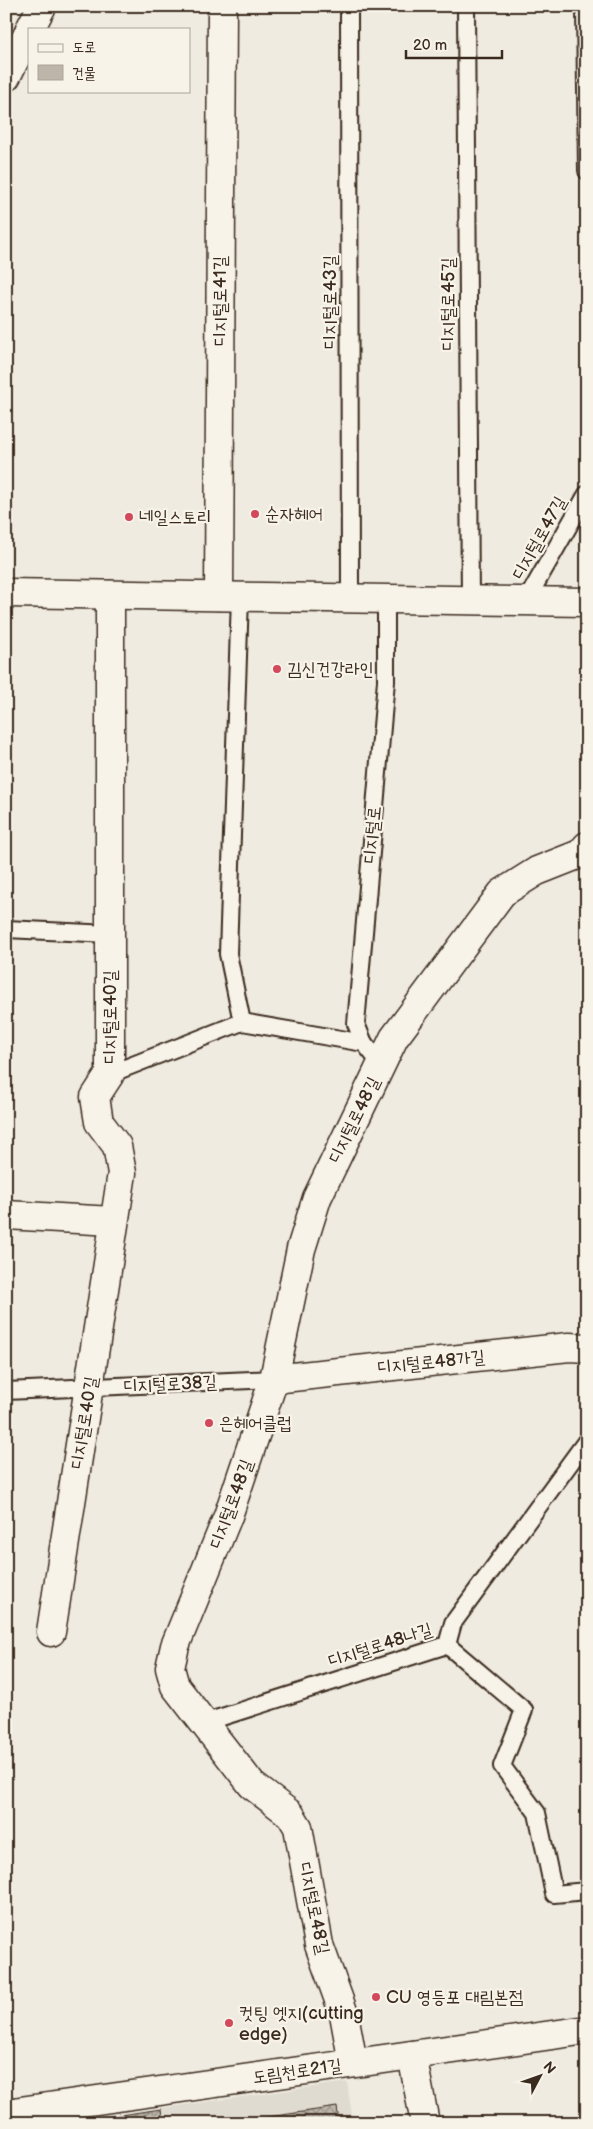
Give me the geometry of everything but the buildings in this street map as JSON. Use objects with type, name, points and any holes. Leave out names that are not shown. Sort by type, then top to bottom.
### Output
[{"type":"street","points":[[31,28],[42,6]]},
{"type":"street","name":"디지털로41길","points":[[222,6],[230,597]]},
{"type":"street","points":[[6,77],[28,34]]},
{"type":"street","points":[[6,593],[587,602]]},
{"type":"street","name":"디지털로40길","points":[[51,1632],[122,1172],[116,1146],[99,1122],[95,1097],[110,1074],[110,595]]},
{"type":"street","name":"디지털로48길","points":[[353,2063],[344,2014],[319,1945],[298,1827],[290,1814],[252,1785],[175,1686],[170,1668],[174,1646],[228,1516],[274,1379],[301,1249],[317,1198],[373,1054],[394,1038],[502,893],[537,871],[580,854],[587,846]]},
{"type":"street","points":[[6,1215],[113,1221]]},
{"type":"street","name":"디지털로48가길","points":[[274,1379],[569,1347],[587,1348]]},
{"type":"street","name":"도림천로21길","points":[[6,2113],[587,2030]]},
{"type":"street","points":[[412,2055],[425,2123]]},
{"type":"lane","name":"디지털로43길","points":[[349,6],[350,598]]},
{"type":"lane","name":"디지털로45길","points":[[466,6],[470,601]]},
{"type":"lane","points":[[585,6],[587,171]]},
{"type":"lane","name":"디지털로47길","points":[[526,601],[587,494]]},
{"type":"lane","points":[[230,597],[228,954],[242,1022]]},
{"type":"lane","name":"디지털로","points":[[373,1054],[356,1024],[386,681],[386,599]]},
{"type":"lane","points":[[6,930],[110,934]]},
{"type":"lane","points":[[110,1074],[242,1022],[373,1054]]},
{"type":"lane","name":"디지털로38길","points":[[6,1391],[274,1379]]},
{"type":"lane","name":"디지털로48나길","points":[[204,1723],[446,1645],[453,1623],[587,1440]]},
{"type":"lane","points":[[446,1645],[524,1710],[502,1766],[537,1814],[554,1894],[587,1891]]},
{"type":"shaded area","points":[[347,2082],[353,2123],[56,2123]]},
{"type":"place","name":"순자헤어","points":[[255,514]]},
{"type":"place","name":"네일스토리","points":[[129,517]]},
{"type":"place","name":"김신건강라인","points":[[277,669]]},
{"type":"place","name":"은헤어클럽","points":[[209,1423]]},
{"type":"place","name":"CU 영등포 대림본점","points":[[376,1997]]},
{"type":"place","name":"컷팅 엣지(cutting edge)","points":[[229,2023]]}]
